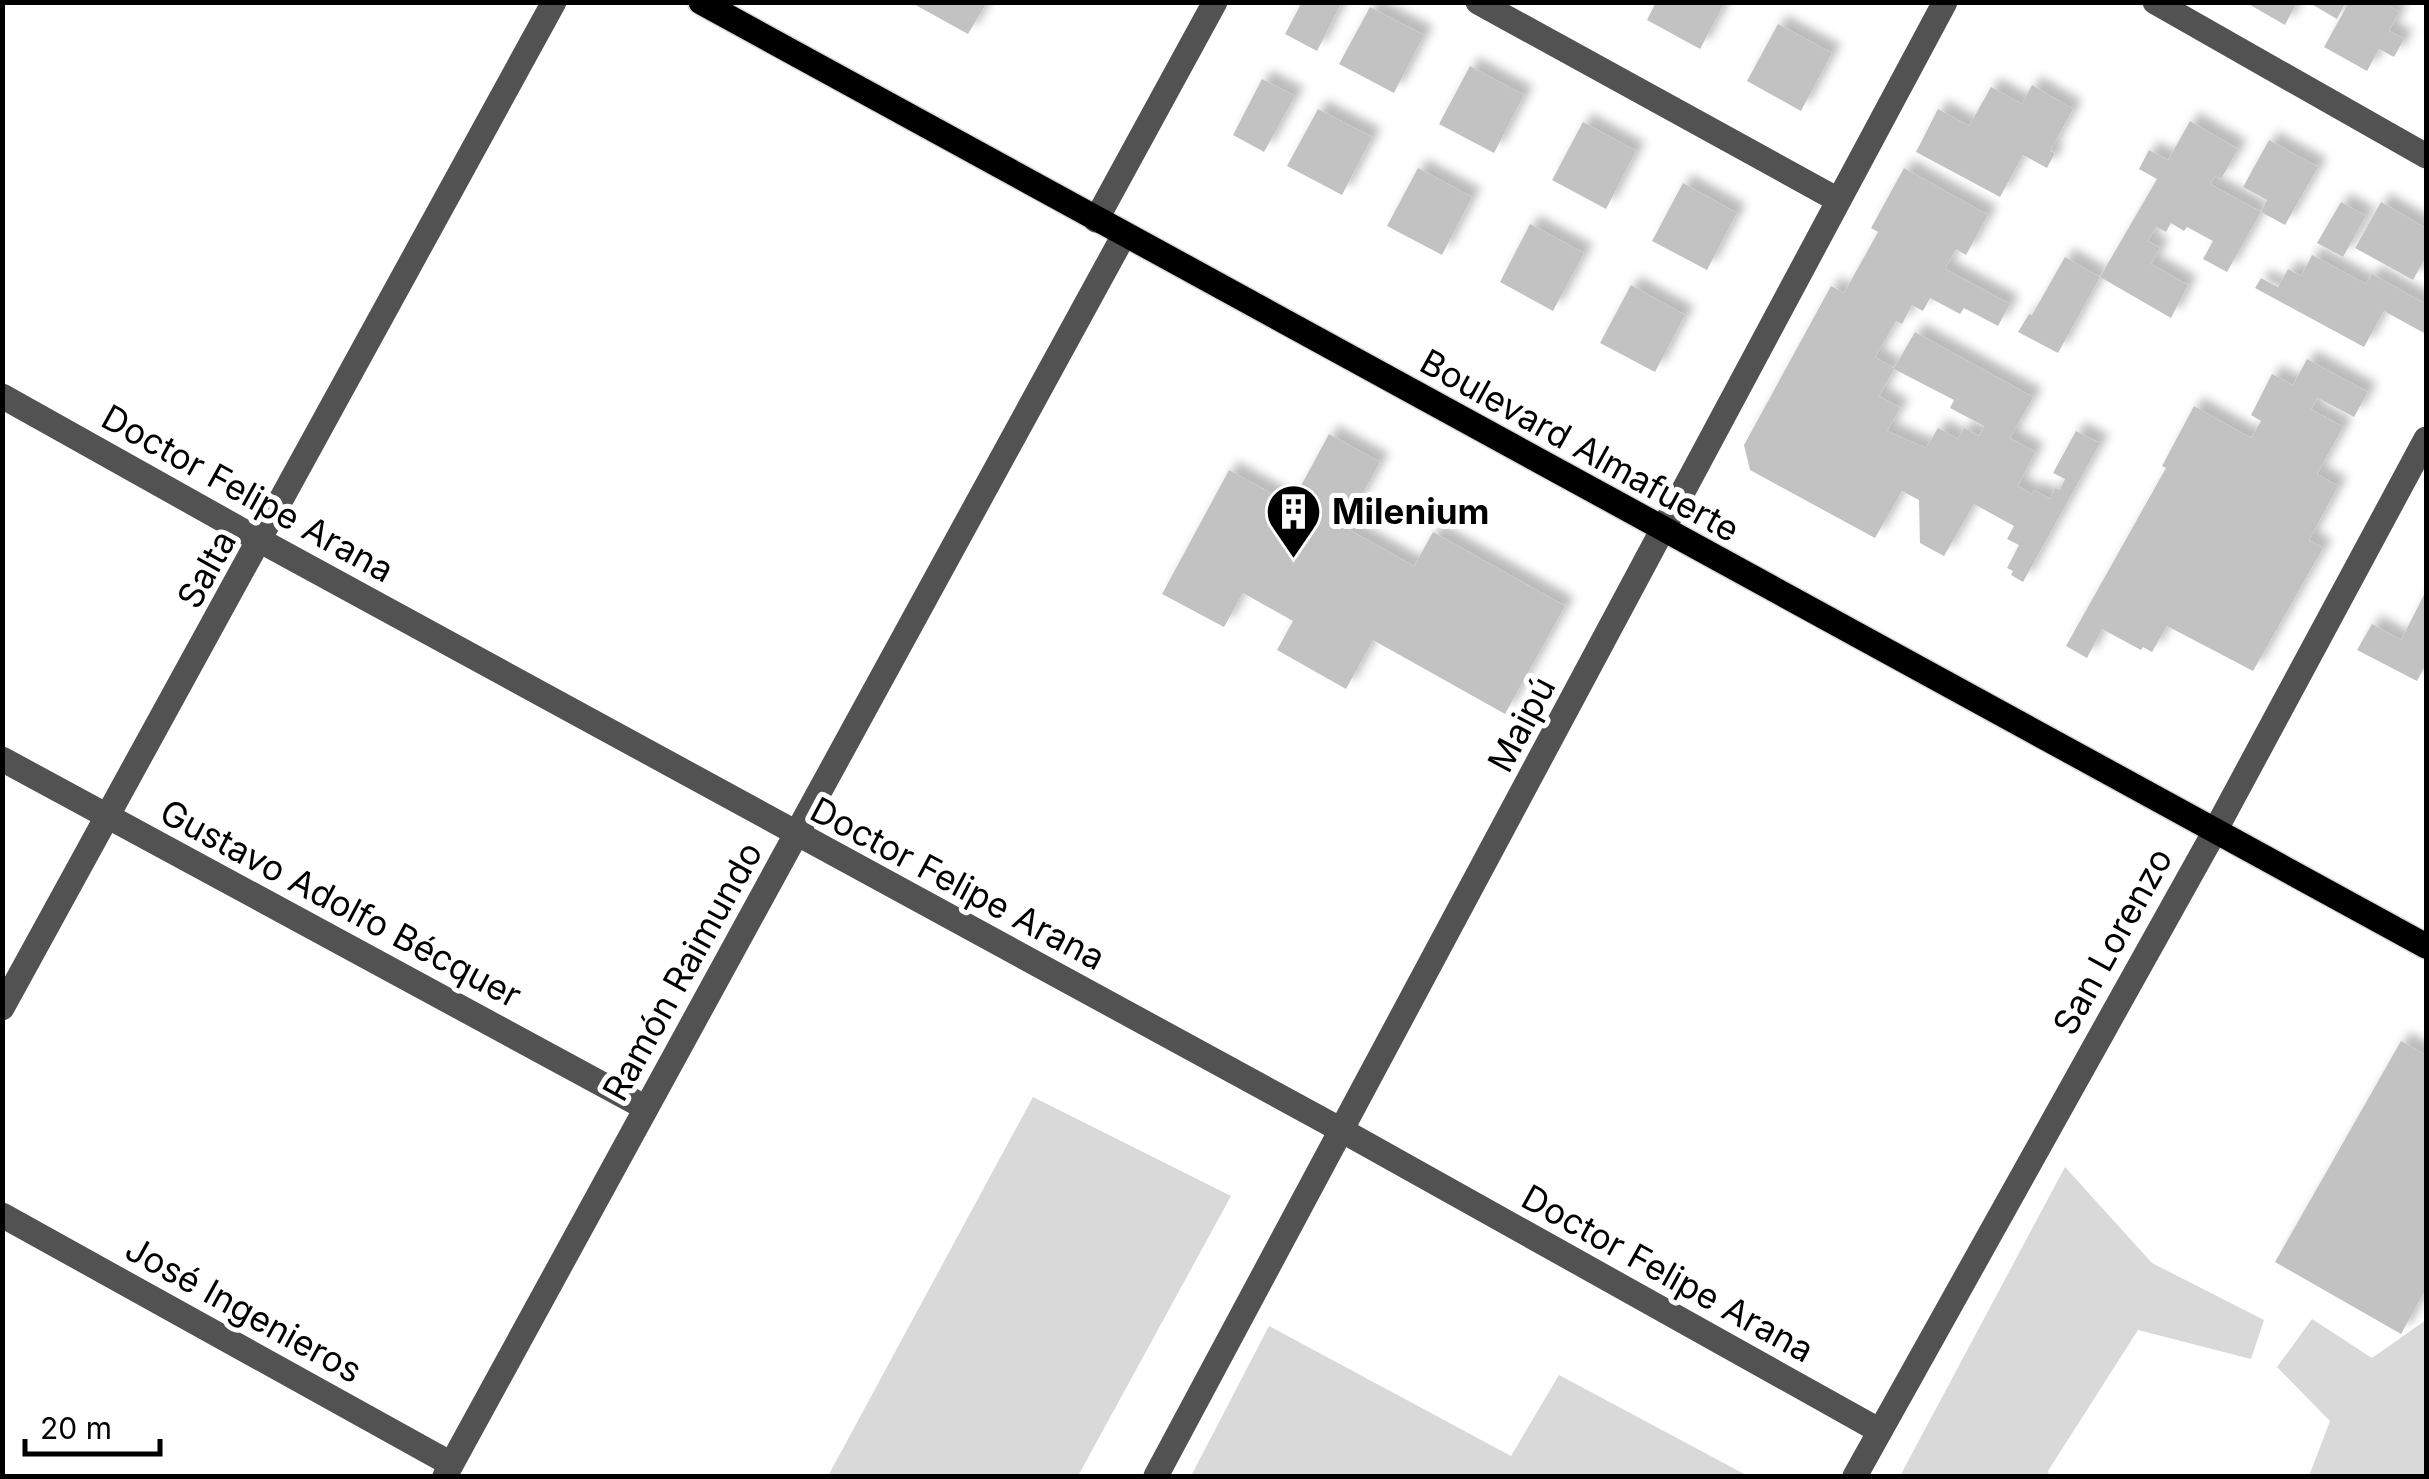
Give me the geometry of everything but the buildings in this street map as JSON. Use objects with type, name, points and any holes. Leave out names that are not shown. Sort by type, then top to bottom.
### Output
[{"type":"main road","name":"Boulevard Almafuerte","points":[[701,2],[2426,946]]},
{"type":"street","name":"Salta","points":[[2,1008],[110,818],[554,2]]},
{"type":"street","points":[[1096,220],[1216,2]]},
{"type":"street","points":[[1478,2],[1838,200]]},
{"type":"street","name":"Maipú","points":[[1156,1476],[1944,2]]},
{"type":"street","points":[[2155,2],[2426,156]]},
{"type":"street","name":"Ramón Raimundo","points":[[448,1470],[1124,235]]},
{"type":"street","name":"Doctor Felipe Arana","points":[[2,396],[1880,1431]]},
{"type":"street","name":"San Lorenzo","points":[[1856,1476],[2215,831],[2426,439]]},
{"type":"street","name":"Gustavo Adolfo Bécquer","points":[[2,759],[646,1108]]},
{"type":"street","name":"José Ingenieros","points":[[2,1215],[448,1470]]},
{"type":"shaded area","points":[[1033,1097],[1231,1196],[1078,1476],[828,1476]]},
{"type":"shaded area","points":[[2065,1167],[2152,1263],[2264,1320],[2251,1359],[2138,1330],[2048,1471],[2050,1476],[1900,1476]]},
{"type":"shaded area","points":[[2312,1319],[2372,1358],[2426,1320],[2426,1476],[2309,1476],[2330,1421],[2277,1367]]},
{"type":"shaded area","points":[[1269,1326],[1511,1456],[1559,1375],[1748,1476],[1191,1476]]},
{"type":"place","name":"Milenium","points":[[1293,560]]}]
